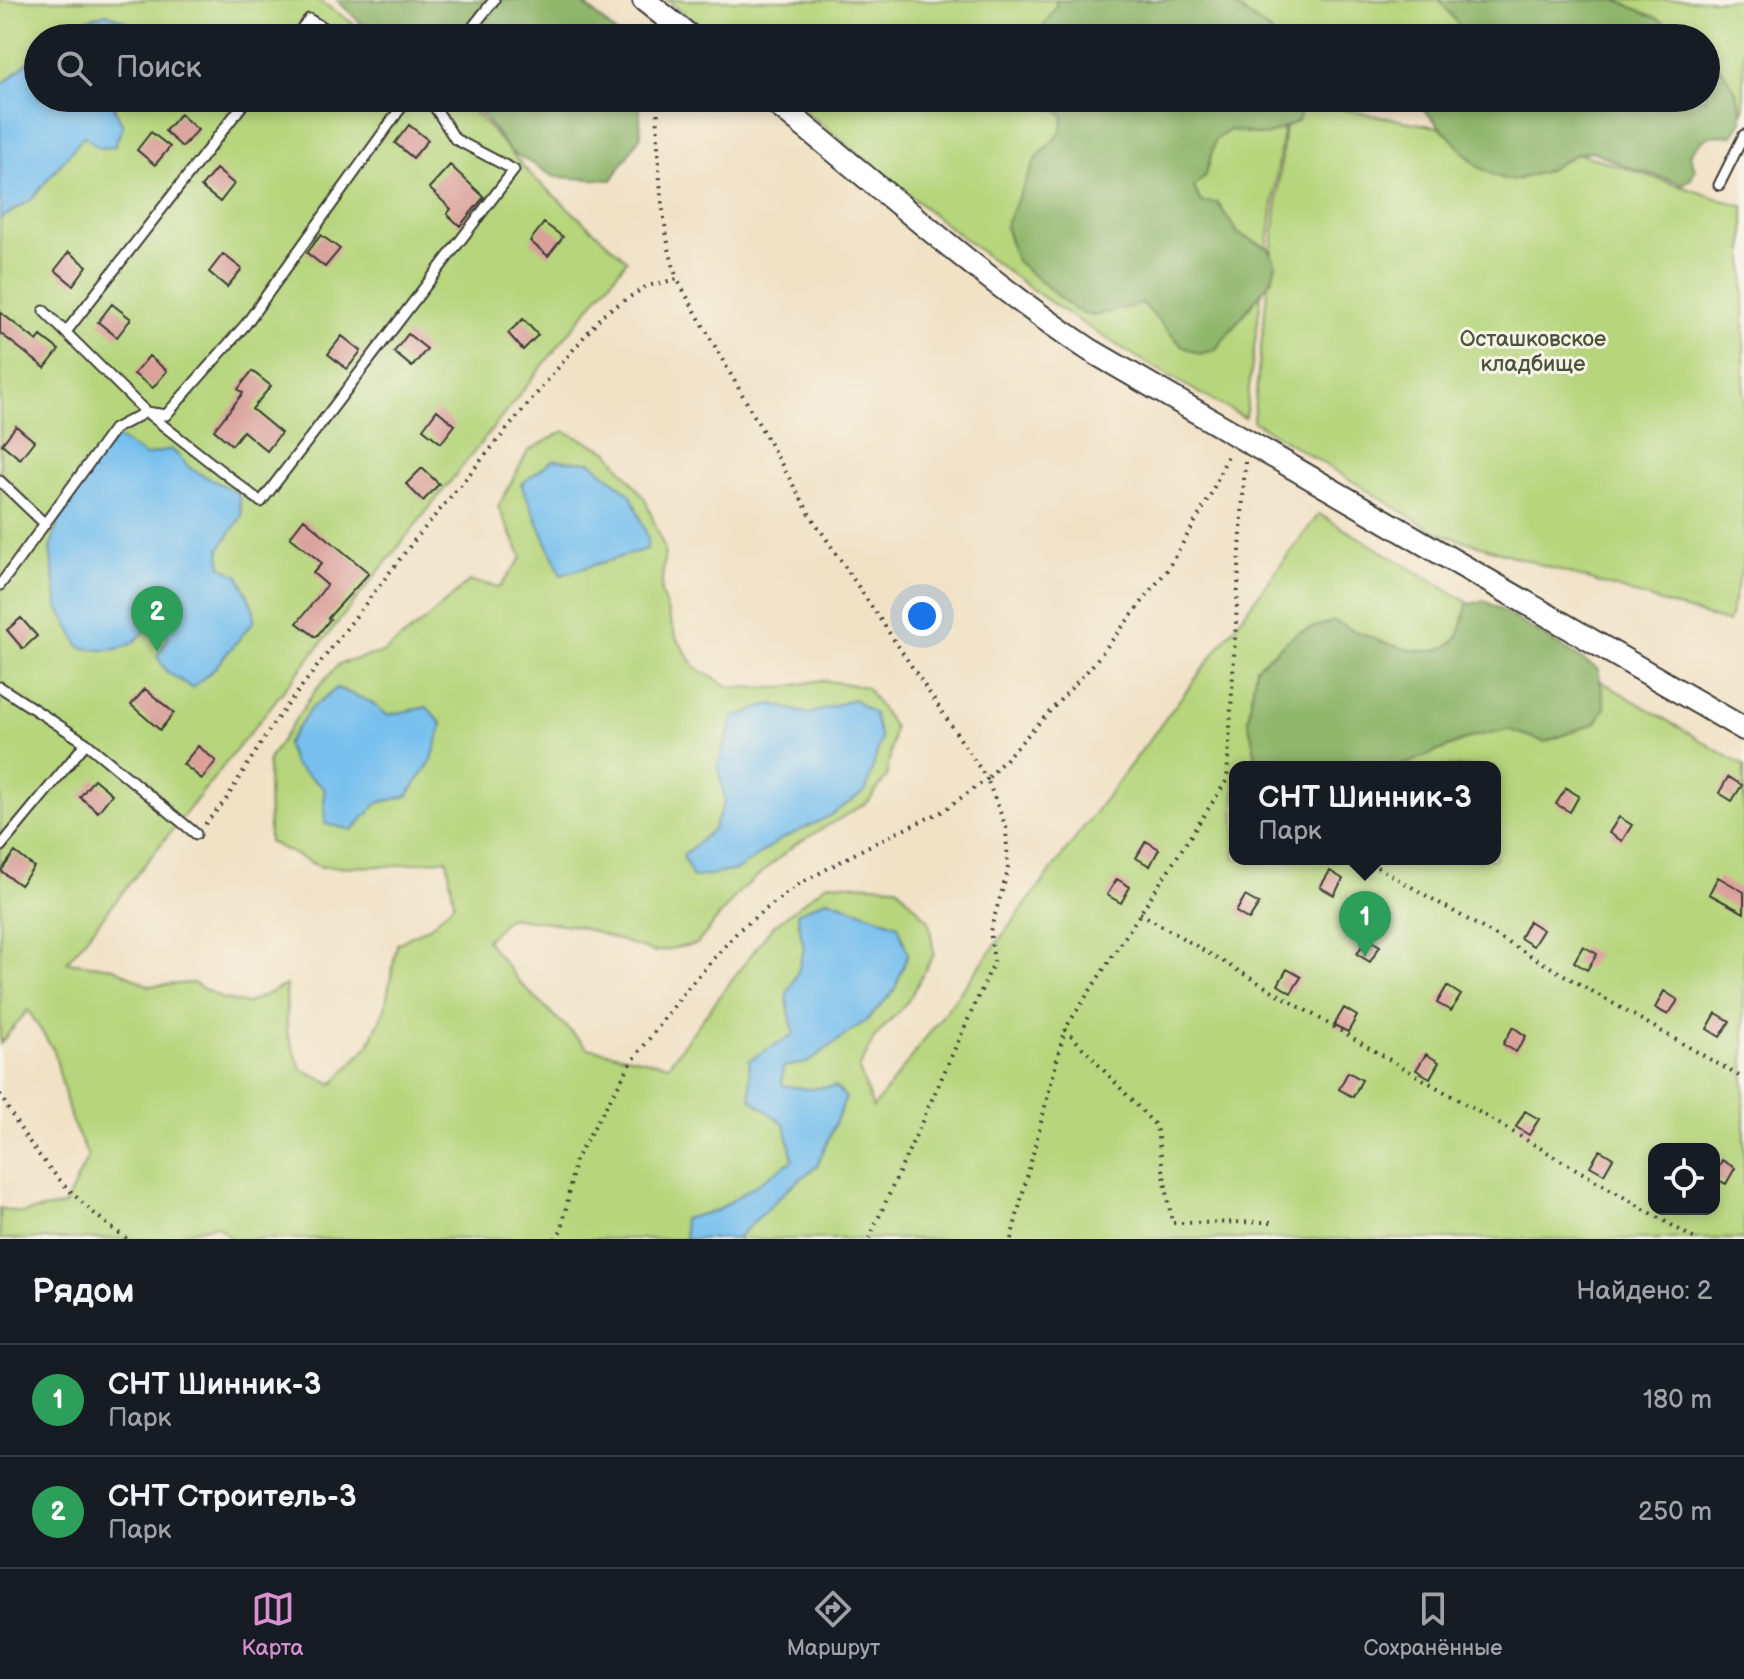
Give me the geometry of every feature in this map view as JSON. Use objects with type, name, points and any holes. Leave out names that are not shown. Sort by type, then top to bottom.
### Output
[{"type":"street","points":[[644,0],[674,24]]},
{"type":"street","points":[[786,112],[981,273],[1090,350],[1744,729]]},
{"type":"lane","points":[[475,24],[494,0]]},
{"type":"lane","points":[[66,332],[237,112]]},
{"type":"lane","points":[[0,585],[114,429],[146,412],[166,415],[246,324],[398,112]]},
{"type":"lane","points":[[44,311],[146,412],[261,502],[514,170],[455,139],[438,112]]},
{"type":"lane","points":[[1719,185],[1744,135]]},
{"type":"lane","points":[[0,481],[44,523]]},
{"type":"lane","points":[[0,687],[86,743],[196,834]]},
{"type":"lane","points":[[0,847],[86,743]]},
{"type":"path","points":[[658,112],[657,137],[670,259],[677,279],[809,513],[987,779],[1006,827],[1008,871],[990,931],[994,962],[869,1239]]},
{"type":"path","points":[[196,834],[225,801],[273,724],[413,542],[603,314],[647,286],[677,279]]},
{"type":"path","points":[[555,1239],[562,1229],[575,1160],[631,1063],[686,990],[740,929],[796,886],[867,847],[943,811],[987,779],[1091,667],[1167,570],[1242,436]]},
{"type":"path","points":[[1011,1239],[1065,1029],[1227,780],[1242,436]]},
{"type":"path","points":[[1373,865],[1744,1079]]},
{"type":"path","points":[[1140,913],[1695,1239]]},
{"type":"path","points":[[1065,1029],[1156,1126],[1172,1223],[1271,1222]]},
{"type":"path","points":[[0,1094],[20,1132],[49,1170],[127,1239]]},
{"type":"green space","points":[[0,0],[318,0],[354,24],[24,24],[24,112],[475,112],[532,176],[627,260],[67,962],[114,968],[149,986],[193,983],[221,998],[246,1004],[286,985],[287,1032],[301,1069],[333,1084],[369,1045],[385,1008],[397,944],[431,926],[454,903],[447,859],[391,866],[320,867],[269,842],[268,760],[314,692],[339,664],[384,652],[469,581],[500,587],[522,557],[498,507],[528,451],[564,431],[608,451],[645,499],[665,550],[661,592],[676,637],[696,668],[730,687],[779,688],[822,680],[866,687],[894,727],[887,776],[868,802],[793,846],[738,893],[697,944],[654,952],[577,926],[509,917],[486,940],[522,985],[588,1048],[668,1065],[772,927],[828,883],[896,886],[929,921],[934,954],[908,1001],[874,1038],[859,1069],[873,1108],[1319,514],[1744,766],[1744,1239],[232,1239],[216,1225],[183,1233],[182,1239],[0,1239],[0,1208],[22,1213],[65,1205],[88,1156],[71,1120],[54,1051],[28,1010],[0,1044]]},
{"type":"green space","points":[[337,0],[574,0],[583,3],[606,24],[362,24]]},
{"type":"green space","points":[[667,0],[1744,0],[1744,110],[1728,120],[1720,112],[1720,24],[697,24]]},
{"type":"green space","points":[[1056,0],[1227,0],[1260,24],[1045,24],[1056,6]]},
{"type":"green space","points":[[1440,0],[1616,0],[1667,24],[1457,24]]},
{"type":"green space","points":[[1720,67],[1735,91],[1742,110],[1742,119],[1732,136],[1712,136],[1698,144],[1690,155],[1695,169],[1691,179],[1683,184],[1625,166],[1592,151],[1576,154],[1546,171],[1512,181],[1477,166],[1426,112],[1720,112]]},
{"type":"green space","points":[[480,112],[640,112],[641,135],[612,180],[555,177],[510,151]]},
{"type":"green space","points":[[806,112],[1285,112],[1245,418],[1090,328],[1008,272]]},
{"type":"green space","points":[[1059,112],[1301,112],[1298,121],[1266,136],[1230,130],[1215,140],[1206,175],[1194,187],[1201,202],[1218,203],[1238,234],[1269,248],[1276,264],[1272,279],[1215,350],[1199,354],[1182,346],[1143,304],[1092,316],[1075,310],[1016,261],[1005,226],[1036,159],[1061,132],[1064,115]]},
{"type":"green space","name":"Осташковское кладбище","points":[[1287,112],[1357,112],[1585,155],[1744,207],[1744,560],[1728,623],[1436,532],[1253,421]]},
{"type":"green space","points":[[1484,600],[1598,669],[1605,707],[1596,723],[1545,742],[1510,730],[1475,736],[1414,761],[1257,761],[1248,720],[1256,667],[1297,633],[1333,621],[1379,641],[1433,651],[1447,646],[1458,636],[1467,605]]},
{"type":"water","points":[[106,13],[128,24],[80,24]]},
{"type":"water","points":[[24,66],[24,112],[116,112],[123,126],[114,147],[100,148],[84,136],[31,200],[0,219],[0,86]]},
{"type":"water","points":[[117,438],[146,456],[171,449],[190,468],[238,493],[242,516],[220,548],[221,566],[239,576],[254,610],[254,621],[214,669],[192,688],[166,671],[157,656],[168,638],[161,620],[131,644],[109,650],[94,649],[80,647],[58,607],[50,548],[61,515],[86,469]]},
{"type":"water","points":[[553,460],[591,462],[631,495],[648,538],[647,549],[561,575],[521,484]]},
{"type":"water","points":[[337,688],[371,702],[387,715],[427,707],[442,724],[432,760],[407,796],[378,803],[353,830],[325,824],[324,788],[294,765],[286,744],[311,708]]},
{"type":"water","points":[[854,699],[874,714],[881,739],[866,791],[828,817],[780,840],[737,870],[693,878],[683,856],[713,829],[725,802],[718,765],[734,717],[771,704],[809,714]]},
{"type":"water","points":[[828,899],[898,925],[908,954],[894,991],[868,1019],[807,1063],[783,1067],[782,1085],[809,1089],[835,1086],[846,1098],[817,1166],[789,1188],[736,1239],[686,1239],[683,1219],[718,1210],[793,1160],[785,1125],[751,1099],[749,1060],[794,1034],[786,996],[804,949],[797,913]]},
{"type":"building","points":[[180,114],[198,130],[182,147],[165,131]]},
{"type":"building","points":[[409,125],[428,140],[413,158],[395,143]]},
{"type":"building","points":[[151,132],[170,147],[155,165],[137,150]]},
{"type":"building","points":[[450,165],[484,197],[460,226],[447,214],[451,209],[429,188]]},
{"type":"building","points":[[216,169],[234,184],[220,202],[201,187]]},
{"type":"building","points":[[544,223],[563,237],[548,256],[530,241]]},
{"type":"building","points":[[321,235],[340,249],[325,267],[307,253]]},
{"type":"building","points":[[69,252],[87,266],[73,285],[55,270]]},
{"type":"building","points":[[223,254],[242,269],[227,287],[209,272]]},
{"type":"building","points":[[112,304],[131,319],[117,337],[98,322]]},
{"type":"building","points":[[0,312],[37,341],[41,336],[59,350],[45,368],[0,333]]},
{"type":"building","points":[[523,319],[538,335],[523,350],[508,333]]},
{"type":"building","points":[[408,334],[427,349],[412,367],[394,352]]},
{"type":"building","points":[[342,336],[361,351],[347,369],[328,354]]},
{"type":"building","points":[[149,356],[167,371],[153,388],[134,374]]},
{"type":"building","points":[[252,371],[271,386],[252,409],[281,433],[267,451],[243,431],[232,445],[214,430],[243,393],[238,389]]},
{"type":"building","points":[[437,410],[455,425],[441,443],[423,429]]},
{"type":"building","points":[[16,426],[34,441],[20,459],[2,444]]},
{"type":"building","points":[[422,468],[439,484],[423,501],[406,484]]},
{"type":"building","points":[[304,519],[369,573],[328,618],[316,637],[297,623],[327,585],[313,573],[322,563],[290,537]]},
{"type":"building","points":[[21,618],[37,636],[23,649],[7,630]]},
{"type":"building","points":[[145,689],[174,713],[160,730],[131,705]]},
{"type":"building","points":[[198,746],[216,761],[202,779],[183,764]]},
{"type":"building","points":[[1728,777],[1742,785],[1732,801],[1719,793]]},
{"type":"building","points":[[94,779],[112,794],[98,812],[80,797]]},
{"type":"building","points":[[1566,788],[1579,796],[1570,812],[1556,804]]},
{"type":"building","points":[[1619,817],[1632,825],[1622,841],[1609,833]]},
{"type":"building","points":[[1146,841],[1159,849],[1150,866],[1136,858]]},
{"type":"building","points":[[15,852],[34,867],[20,885],[1,871]]},
{"type":"building","points":[[1330,871],[1343,879],[1334,895],[1320,887]]},
{"type":"building","points":[[1718,877],[1744,892],[1744,913],[1709,894]]},
{"type":"building","points":[[1117,879],[1130,887],[1121,903],[1107,895]]},
{"type":"building","points":[[1245,896],[1259,904],[1249,920],[1236,912]]},
{"type":"building","points":[[1529,921],[1543,930],[1533,946],[1520,938]]},
{"type":"building","points":[[1367,938],[1380,946],[1370,962],[1357,954]]},
{"type":"building","points":[[1583,946],[1597,954],[1587,970],[1574,962]]},
{"type":"building","points":[[1287,969],[1301,977],[1291,993],[1278,985]]},
{"type":"building","points":[[1447,986],[1461,995],[1451,1011],[1437,1003]]},
{"type":"building","points":[[1664,991],[1678,1000],[1668,1015],[1655,1008]]},
{"type":"building","points":[[1344,1008],[1357,1016],[1348,1032],[1334,1025]]},
{"type":"building","points":[[1716,1013],[1730,1021],[1720,1037],[1707,1029]]},
{"type":"building","points":[[1513,1027],[1526,1036],[1516,1052],[1503,1044]]},
{"type":"building","points":[[1426,1054],[1439,1062],[1430,1078],[1416,1070]]},
{"type":"building","points":[[1348,1072],[1362,1080],[1353,1097],[1339,1089]]},
{"type":"building","points":[[1525,1111],[1539,1119],[1529,1135],[1516,1127]]},
{"type":"building","points":[[1600,1150],[1613,1158],[1604,1174],[1590,1166]]},
{"type":"building","points":[[1722,1160],[1735,1168],[1726,1184],[1720,1181]]},
{"type":"place","name":"СНТ Строитель-3","points":[[157,652]]},
{"type":"place","name":"СНТ Шинник-3","points":[[1365,957]]}]
